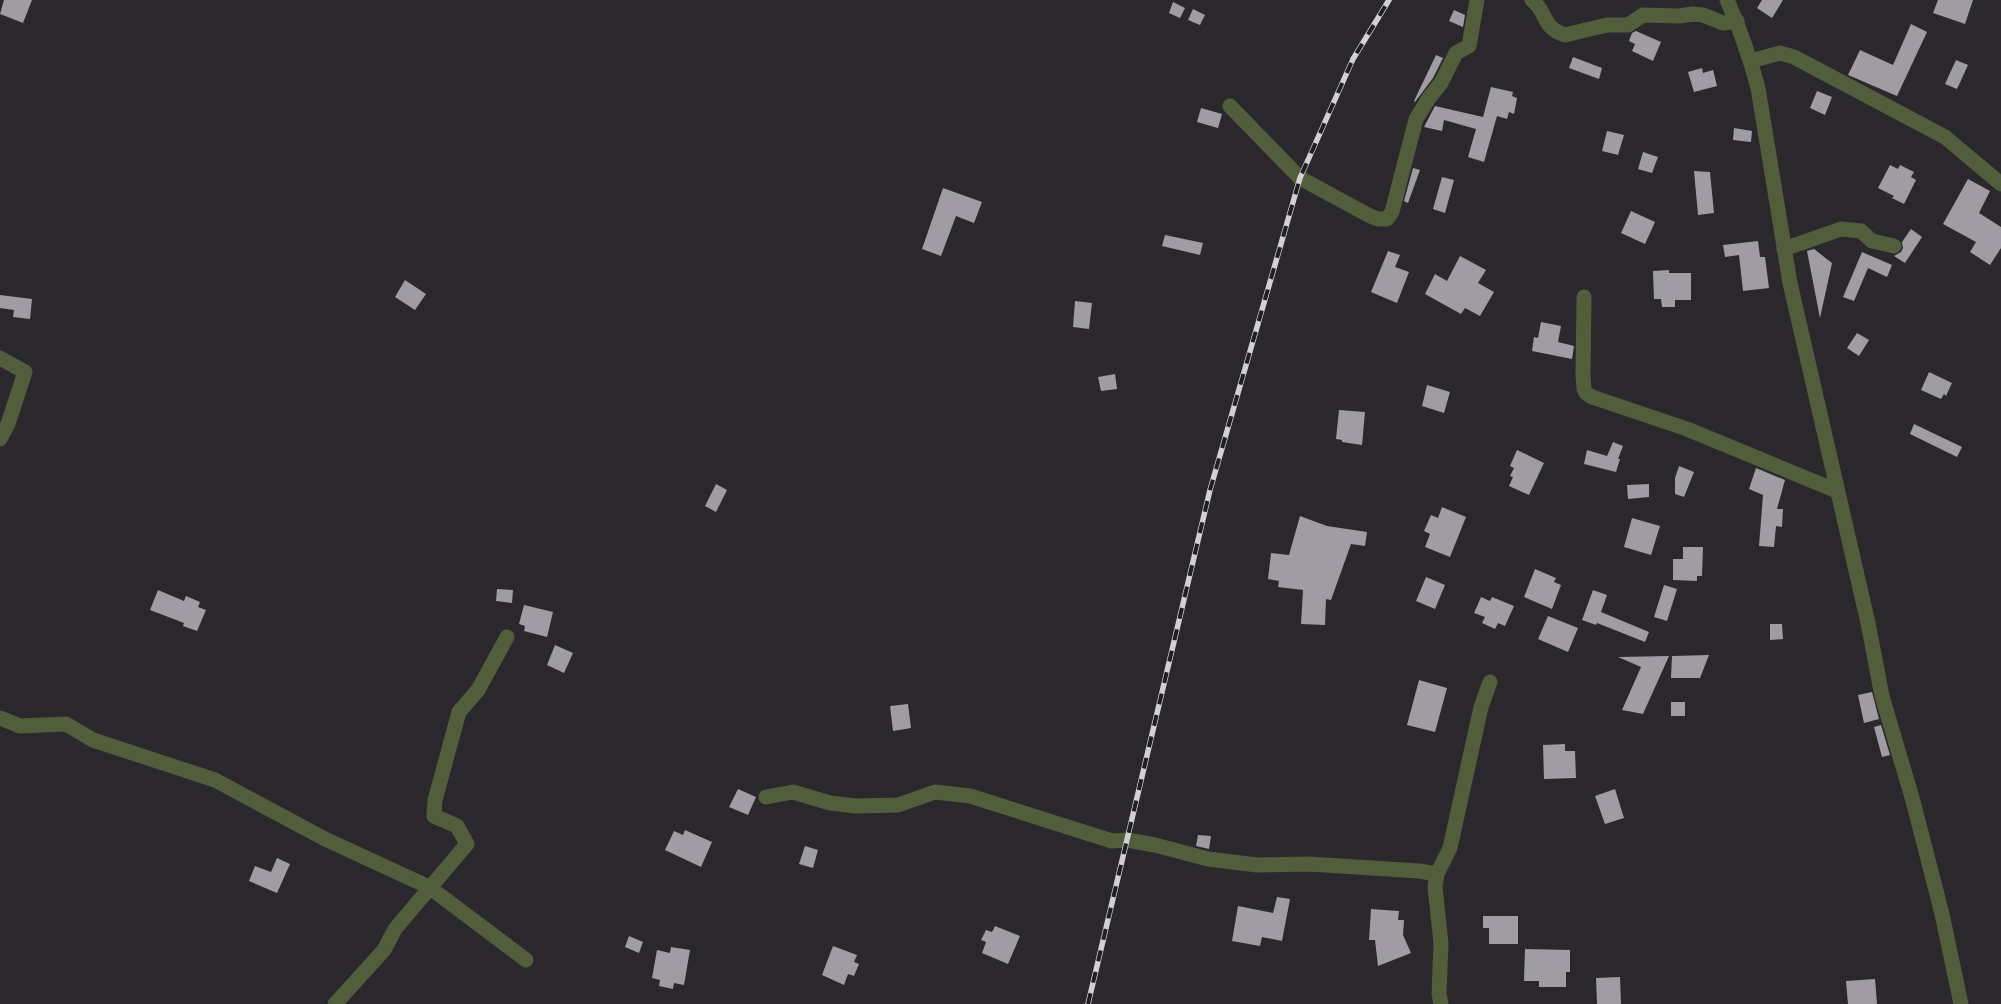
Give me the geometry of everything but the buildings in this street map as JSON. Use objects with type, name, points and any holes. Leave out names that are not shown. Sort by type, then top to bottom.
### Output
[{"type":"street","points":[[1230,106],[1300,178],[1370,216],[1378,219],[1387,219],[1392,212],[1416,119],[1441,83],[1456,53],[1469,46],[1477,0]]},
{"type":"street","points":[[1532,0],[1551,28],[1565,35],[1607,24],[1628,25],[1644,15],[1679,16],[1693,14],[1703,15],[1723,23],[1737,21]]},
{"type":"street","points":[[1726,0],[1737,21],[1758,88],[1790,283],[1868,623],[1882,696],[1913,801],[1942,914],[1961,1004]]},
{"type":"street","points":[[1751,61],[1780,53],[1794,57],[1945,137],[2001,184]]},
{"type":"street","points":[[1784,248],[1842,229],[1861,231],[1872,240],[1894,246]]},
{"type":"street","points":[[1584,297],[1583,376],[1586,393],[1608,404],[1687,429],[1837,491]]},
{"type":"street","points":[[0,358],[25,372],[8,424],[0,439]]},
{"type":"street","points":[[335,1004],[384,950],[395,929],[467,844],[457,826],[434,816],[435,800],[459,712],[478,690],[507,638]]},
{"type":"street","points":[[1441,1004],[1439,994],[1441,943],[1435,887],[1437,874],[1450,848],[1482,707],[1490,682]]},
{"type":"street","points":[[0,718],[20,726],[66,724],[93,740],[215,780],[325,840],[429,887],[526,960]]},
{"type":"street","points":[[766,797],[792,792],[830,802],[856,806],[898,804],[935,792],[970,796],[1112,841],[1127,840],[1155,844],[1208,859],[1258,865],[1309,864],[1419,871],[1437,874]]},
{"type":"railway","points":[[1088,1004],[1210,490],[1300,178],[1353,59],[1389,0]]}]
